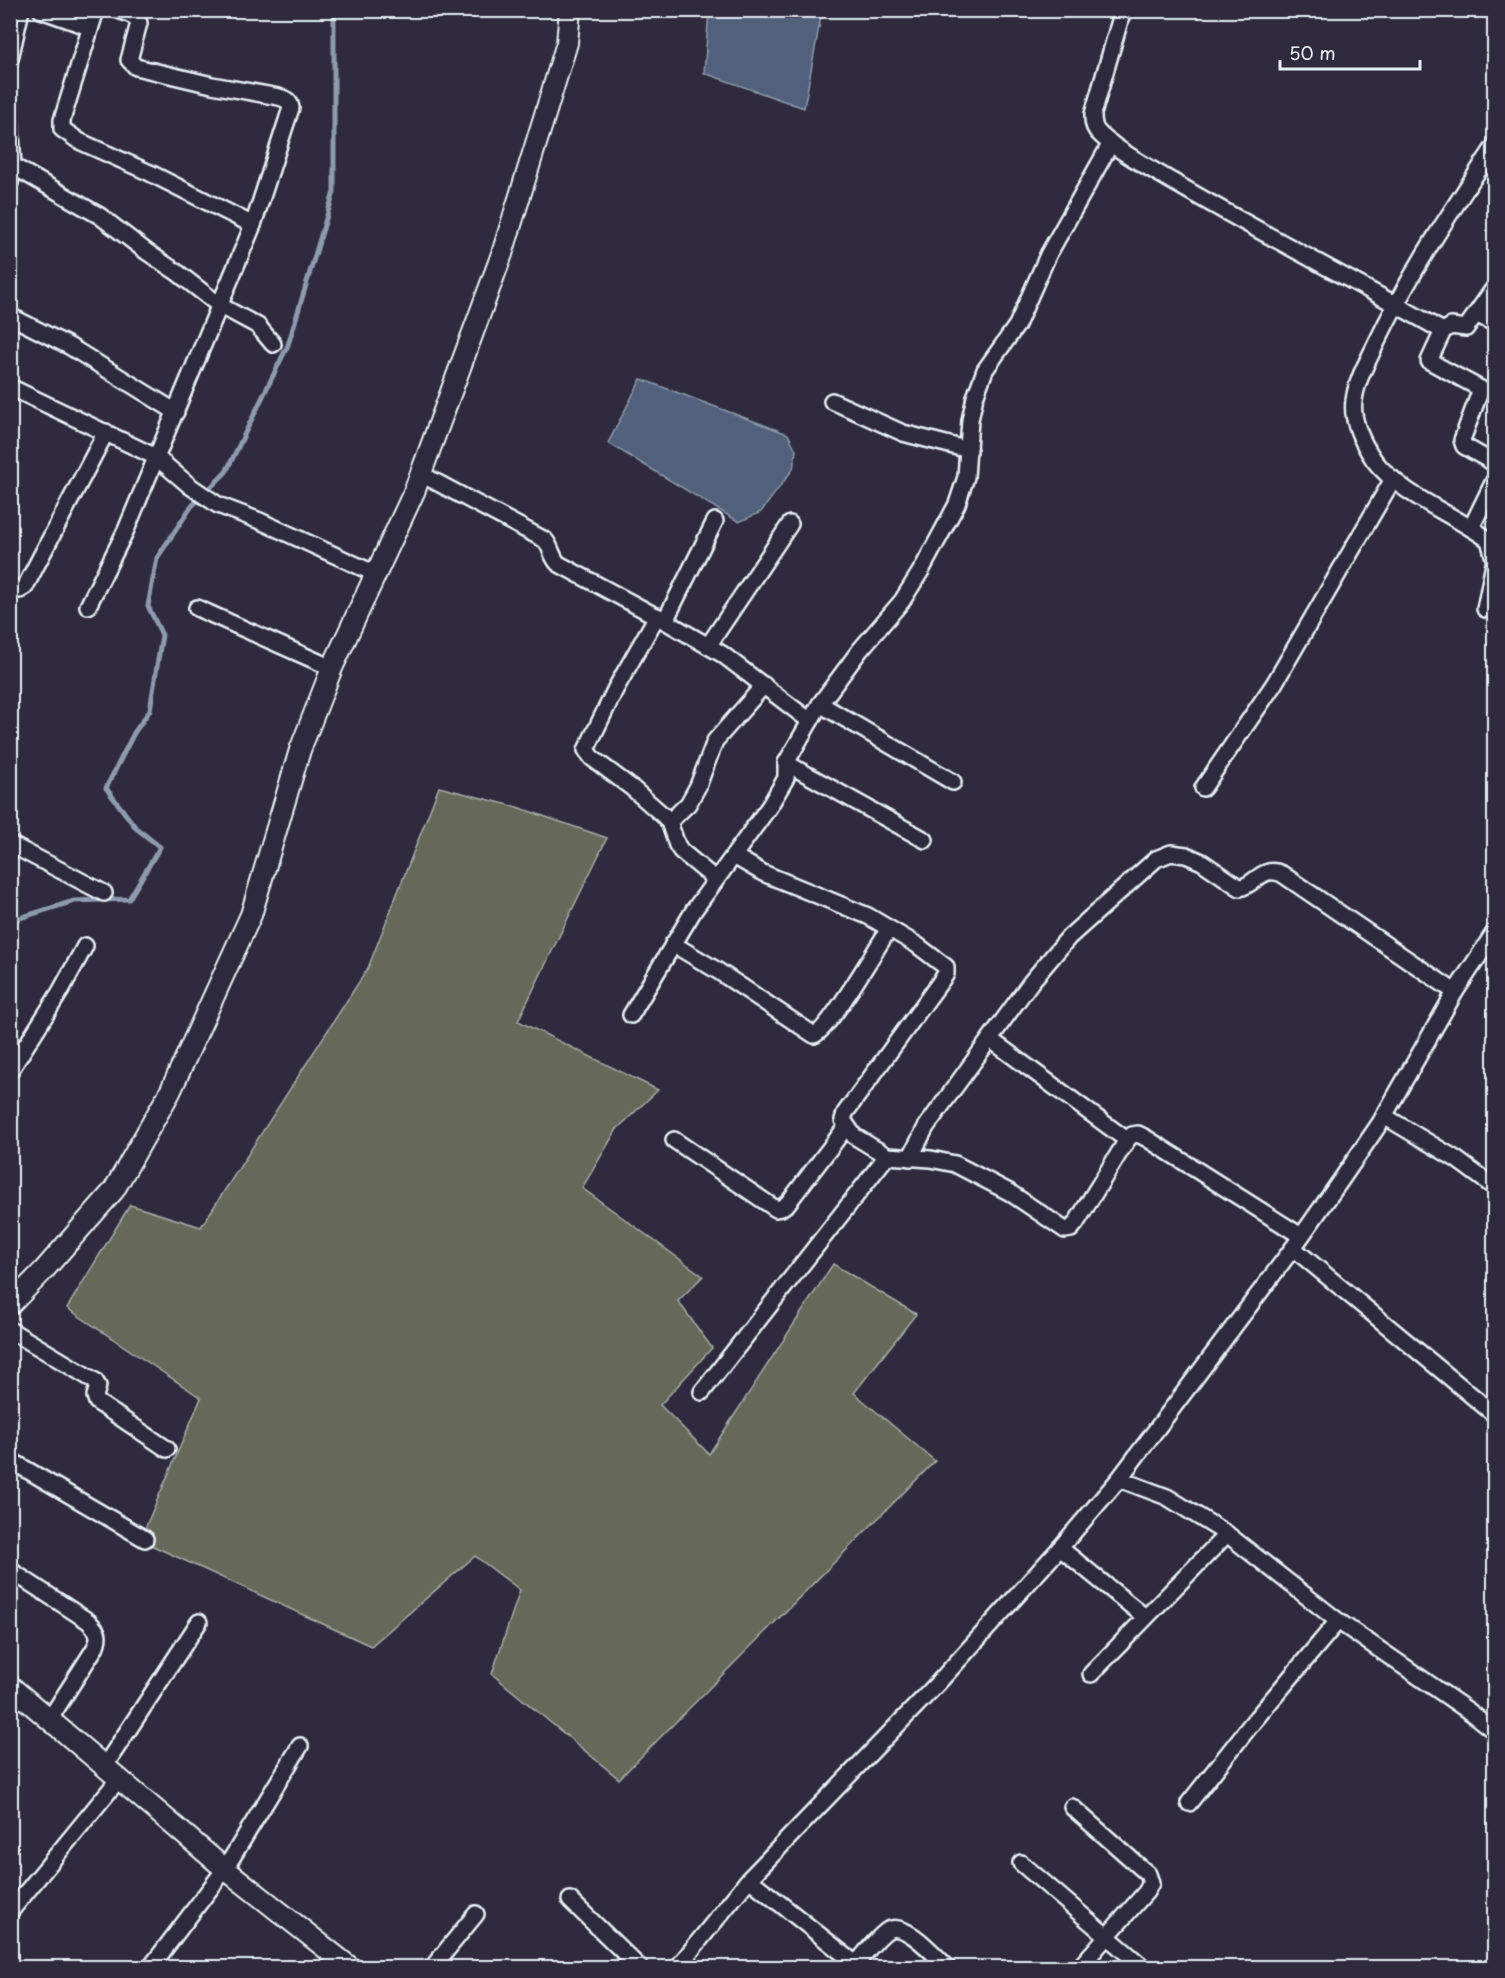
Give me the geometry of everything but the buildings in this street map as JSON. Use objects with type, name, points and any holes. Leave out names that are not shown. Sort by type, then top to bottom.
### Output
[{"type":"street","points":[[10,59],[21,10]]},
{"type":"street","points":[[41,10],[89,27]]},
{"type":"street","points":[[96,10],[62,120],[62,129],[79,141],[160,178],[253,225]]},
{"type":"street","points":[[88,606],[126,530],[253,225],[291,108],[286,99],[279,96],[212,85],[136,67],[129,60],[139,22],[137,18],[118,10]]},
{"type":"street","points":[[10,1305],[114,1190],[170,1092],[251,915],[300,750],[332,668],[421,474],[502,254],[567,43],[570,10]]},
{"type":"street","points":[[1123,10],[1094,114],[1093,124],[1097,132],[1111,143],[1218,208],[1443,332]]},
{"type":"street","points":[[10,116],[14,166],[10,183]]},
{"type":"street","points":[[631,1015],[715,879],[769,807],[786,778],[786,763],[820,704],[860,650],[902,601],[922,569],[957,504],[966,477],[970,420],[975,397],[986,370],[1017,325],[1048,255],[1111,143]]},
{"type":"street","points":[[1494,147],[1395,304],[1359,382],[1354,402],[1355,417],[1362,438],[1375,461],[1393,479],[1489,540],[1494,558]]},
{"type":"street","points":[[14,166],[100,216],[219,305],[258,326],[273,344]]},
{"type":"street","points":[[1494,288],[1466,328],[1451,326],[1443,332],[1429,361],[1481,389],[1462,440],[1464,446],[1494,463]]},
{"type":"street","points":[[1476,314],[1494,323]]},
{"type":"street","points":[[10,316],[69,346],[176,412]]},
{"type":"street","points":[[10,387],[156,457],[190,486],[218,505],[260,520],[376,574]]},
{"type":"street","points":[[832,401],[903,433],[969,450]]},
{"type":"street","points":[[10,586],[20,590],[25,587],[106,432]]},
{"type":"street","points":[[421,474],[545,540],[551,546],[555,561],[708,646],[810,721]]},
{"type":"street","points":[[1203,788],[1274,684],[1393,479]]},
{"type":"street","points":[[1471,528],[1494,481]]},
{"type":"street","points":[[715,521],[661,619],[616,688],[586,750],[592,758],[632,788],[669,822],[677,845],[715,879]]},
{"type":"street","points":[[708,646],[790,525]]},
{"type":"street","points":[[1485,609],[1494,564]]},
{"type":"street","points":[[197,608],[332,668]]},
{"type":"street","points":[[669,822],[688,804],[706,771],[716,741],[764,685]]},
{"type":"street","points":[[820,704],[953,782]]},
{"type":"street","points":[[786,763],[925,840]]},
{"type":"street","points":[[10,844],[104,893]]},
{"type":"street","points":[[910,1158],[926,1127],[1031,982],[1070,937],[1156,859],[1171,853],[1186,855],[1202,862],[1240,888],[1248,886],[1269,871],[1282,874],[1455,992]]},
{"type":"street","points":[[734,856],[763,873],[843,905],[889,928],[941,962],[946,968],[946,974],[845,1113],[843,1120],[854,1136],[887,1156],[930,1159],[955,1164],[980,1175],[1065,1230],[1076,1223],[1127,1140],[1132,1135],[1138,1134],[1297,1242],[1494,1414]]},
{"type":"street","points":[[673,944],[814,1035],[821,1030],[851,989],[889,928]]},
{"type":"street","points":[[677,1968],[749,1879],[938,1683],[1119,1479],[1297,1242],[1384,1116],[1455,992],[1494,933]]},
{"type":"street","points":[[10,1071],[60,992],[85,946]]},
{"type":"street","points":[[991,1040],[1127,1140]]},
{"type":"street","points":[[1384,1116],[1456,1159],[1494,1187]]},
{"type":"street","points":[[674,1140],[776,1209],[788,1203],[846,1127]]},
{"type":"street","points":[[702,1392],[887,1156]]},
{"type":"street","points":[[10,1330],[95,1381],[98,1386],[95,1396],[97,1402],[167,1449]]},
{"type":"street","points":[[10,1460],[145,1539]]},
{"type":"street","points":[[1119,1479],[1167,1497],[1227,1534],[1338,1621],[1494,1731]]},
{"type":"street","points":[[1091,1674],[1227,1534]]},
{"type":"street","points":[[1060,1548],[1145,1617]]},
{"type":"street","points":[[10,1570],[88,1621],[98,1630],[100,1638],[95,1648],[49,1720]]},
{"type":"street","points":[[1189,1803],[1338,1621]]},
{"type":"street","points":[[10,1912],[111,1774],[199,1622]]},
{"type":"street","points":[[10,1686],[225,1869],[351,1968]]},
{"type":"street","points":[[150,1968],[225,1869],[300,1746]]},
{"type":"street","points":[[1072,1807],[1148,1874],[1151,1883],[1146,1892],[1078,1968]]},
{"type":"street","points":[[1021,1863],[1144,1968]]},
{"type":"street","points":[[749,1879],[854,1966],[886,1931],[896,1928],[908,1931],[948,1968]]},
{"type":"street","points":[[570,1900],[640,1968]]},
{"type":"street","points":[[432,1968],[476,1914]]},
{"type":"green space","points":[[439,787],[517,807],[607,838],[518,1021],[658,1090],[617,1129],[582,1188],[703,1276],[678,1301],[712,1348],[660,1405],[709,1454],[833,1264],[916,1314],[854,1393],[935,1461],[619,1779],[492,1674],[520,1590],[475,1556],[371,1646],[140,1540],[201,1398],[67,1308],[130,1205],[201,1227],[368,968]]},
{"type":"water","points":[[709,11],[822,11],[804,108],[704,73]]},
{"type":"water","points":[[641,379],[788,434],[796,450],[793,469],[761,512],[739,522],[608,443]]},
{"type":"waterway","points":[[10,921],[74,901],[129,899],[160,847],[136,828],[106,788],[134,733],[150,710],[162,635],[148,606],[157,558],[191,507],[226,472],[288,345],[334,192],[334,10]]}]
